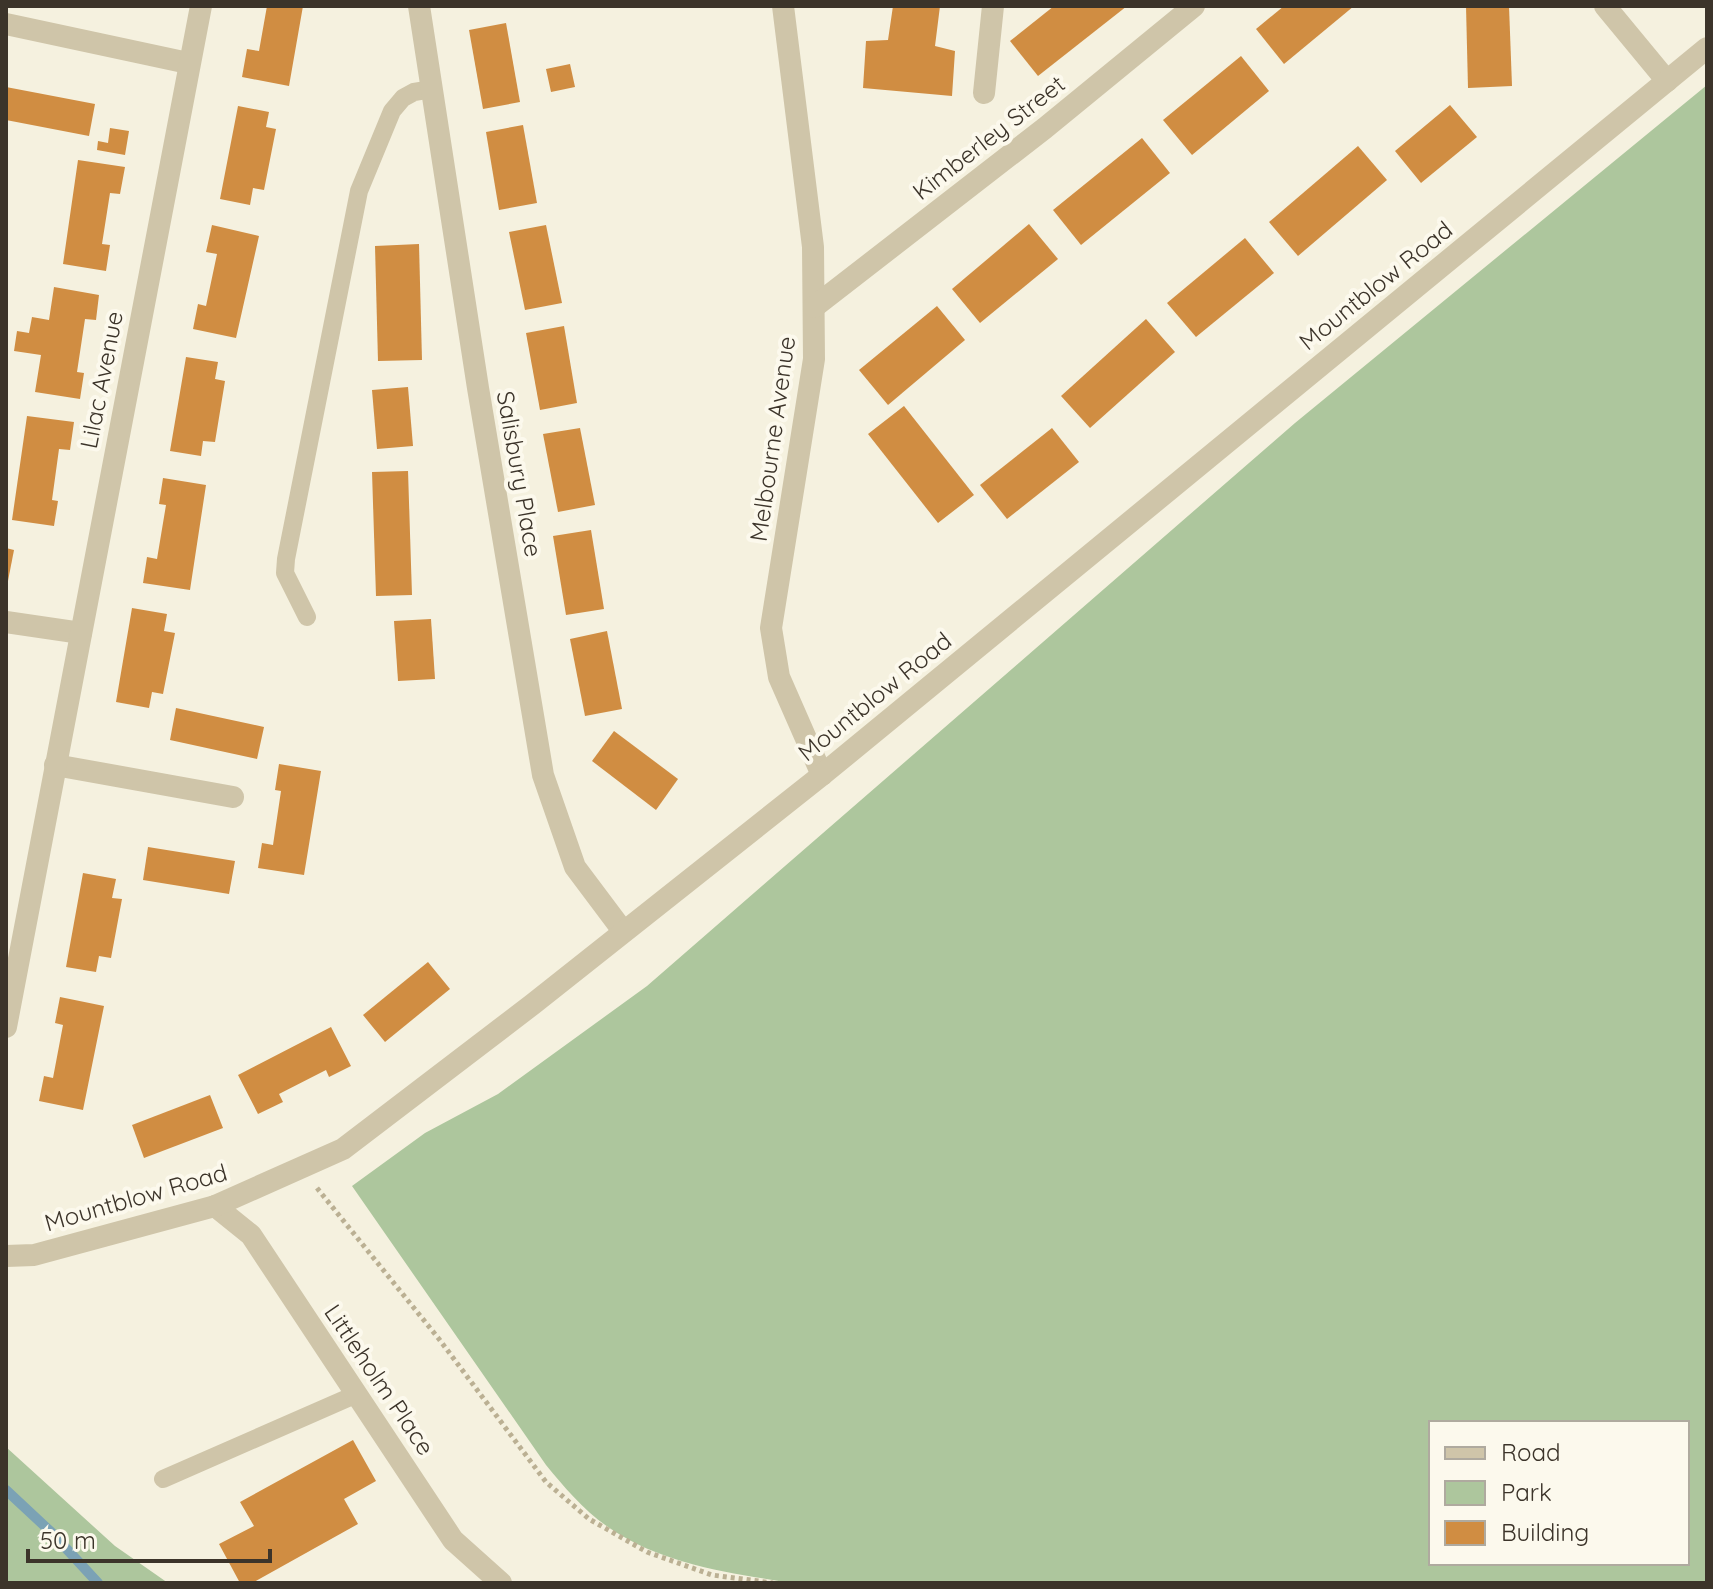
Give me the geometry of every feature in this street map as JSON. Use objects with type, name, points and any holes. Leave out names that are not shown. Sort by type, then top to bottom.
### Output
[{"type":"street","name":"Lilac Avenue","points":[[6,1027],[201,6]]},
{"type":"street","name":"Salisbury Place","points":[[419,6],[478,388],[543,775],[575,867],[623,931]]},
{"type":"street","name":"Melbourne Avenue","points":[[783,6],[813,247],[814,359],[771,628],[779,677],[822,775]]},
{"type":"street","points":[[984,93],[993,6]]},
{"type":"street","name":"Kimberley Street","points":[[814,307],[1045,128],[1194,6]]},
{"type":"street","points":[[1605,6],[1667,81]]},
{"type":"street","points":[[6,24],[188,63]]},
{"type":"street","name":"Mountblow Road","points":[[6,1256],[34,1255],[215,1206],[343,1149],[822,775],[1707,48]]},
{"type":"street","points":[[6,622],[81,633]]},
{"type":"street","points":[[55,765],[233,797]]},
{"type":"street","name":"Littleholm Place","points":[[215,1206],[251,1235],[453,1540],[501,1583]]},
{"type":"lane","points":[[307,617],[285,573],[286,559],[359,191],[392,111],[403,98],[414,92],[432,89]]},
{"type":"lane","points":[[163,1479],[357,1394]]},
{"type":"path","points":[[301,1168],[439,1339],[546,1482],[589,1519],[647,1552],[712,1575],[773,1583]]},
{"type":"green space","points":[[1707,85],[1707,1583],[792,1583],[698,1566],[632,1541],[584,1507],[546,1465],[352,1186],[425,1133],[498,1094],[647,986],[1295,423]]},
{"type":"green space","points":[[6,1447],[115,1546],[168,1583],[6,1583]]},
{"type":"building","points":[[267,6],[303,6],[289,86],[242,77],[247,49],[259,51]]},
{"type":"building","points":[[893,6],[940,6],[935,46],[955,51],[952,96],[863,88],[866,41],[888,40]]},
{"type":"building","points":[[1054,6],[1127,6],[1038,76],[1010,41]]},
{"type":"building","points":[[1284,6],[1354,6],[1284,64],[1256,29]]},
{"type":"building","points":[[1466,6],[1509,6],[1512,86],[1468,88]]},
{"type":"building","points":[[506,23],[520,102],[483,109],[469,30]]},
{"type":"building","points":[[1241,56],[1269,91],[1192,155],[1163,120]]},
{"type":"building","points":[[570,64],[575,87],[551,92],[546,69]]},
{"type":"building","points":[[6,87],[95,104],[89,136],[6,120]]},
{"type":"building","points":[[1450,105],[1477,137],[1421,183],[1395,151]]},
{"type":"building","points":[[238,106],[269,112],[266,127],[276,129],[264,190],[253,188],[250,205],[220,199]]},
{"type":"building","points":[[523,125],[537,203],[499,210],[486,132]]},
{"type":"building","points":[[110,128],[129,131],[125,155],[97,150],[98,141],[108,143]]},
{"type":"building","points":[[1142,138],[1170,173],[1081,245],[1053,210]]},
{"type":"building","points":[[1358,146],[1387,180],[1298,256],[1269,222]]},
{"type":"building","points":[[78,160],[125,167],[120,194],[110,193],[102,244],[110,245],[106,271],[63,264]]},
{"type":"building","points":[[1029,224],[1058,259],[980,323],[952,289]]},
{"type":"building","points":[[212,225],[259,236],[236,338],[193,329],[198,304],[206,306],[217,254],[206,252]]},
{"type":"building","points":[[546,225],[562,303],[525,310],[509,232]]},
{"type":"building","points":[[1245,238],[1274,273],[1196,337],[1167,303]]},
{"type":"building","points":[[419,244],[422,360],[378,361],[375,246]]},
{"type":"building","points":[[54,287],[99,295],[96,320],[85,319],[77,372],[84,373],[80,399],[35,392],[41,355],[14,351],[17,331],[29,333],[32,317],[49,320]]},
{"type":"building","points":[[937,306],[965,340],[888,405],[859,370]]},
{"type":"building","points":[[1146,319],[1175,352],[1090,428],[1061,396]]},
{"type":"building","points":[[564,326],[577,403],[540,410],[526,333]]},
{"type":"building","points":[[186,357],[218,362],[215,379],[225,381],[215,442],[203,441],[201,456],[170,451]]},
{"type":"building","points":[[408,387],[413,446],[377,449],[372,390]]},
{"type":"building","points":[[904,406],[974,495],[938,523],[868,434]]},
{"type":"building","points":[[27,416],[74,422],[70,450],[59,449],[52,500],[58,501],[54,526],[12,520]]},
{"type":"building","points":[[580,428],[595,505],[558,512],[543,434]]},
{"type":"building","points":[[1052,428],[1079,462],[1007,519],[980,485]]},
{"type":"building","points":[[408,471],[412,595],[376,596],[372,472]]},
{"type":"building","points":[[163,478],[206,485],[190,590],[143,583],[147,557],[157,559],[166,505],[159,504]]},
{"type":"building","points":[[591,530],[604,609],[566,615],[553,536]]},
{"type":"building","points":[[6,548],[14,550],[7,586],[6,586]]},
{"type":"building","points":[[132,608],[167,614],[164,631],[175,633],[163,694],[152,692],[149,708],[116,702]]},
{"type":"building","points":[[431,619],[435,679],[398,681],[394,621]]},
{"type":"building","points":[[607,631],[622,709],[585,716],[570,639]]},
{"type":"building","points":[[176,708],[264,727],[257,759],[170,740]]},
{"type":"building","points":[[614,731],[678,779],[656,810],[592,761]]},
{"type":"building","points":[[279,764],[321,771],[304,875],[258,868],[262,843],[273,845],[281,791],[275,790]]},
{"type":"building","points":[[148,847],[235,861],[229,894],[143,880]]},
{"type":"building","points":[[83,873],[116,879],[112,898],[122,899],[111,958],[99,956],[96,972],[66,967]]},
{"type":"building","points":[[428,962],[450,989],[385,1042],[363,1015]]},
{"type":"building","points":[[60,997],[104,1006],[83,1110],[39,1101],[44,1076],[53,1078],[63,1025],[55,1023]]},
{"type":"building","points":[[331,1027],[351,1066],[329,1077],[326,1070],[279,1094],[283,1102],[258,1114],[238,1075]]},
{"type":"building","points":[[210,1095],[223,1128],[144,1158],[132,1125]]},
{"type":"building","points":[[353,1440],[376,1481],[344,1499],[358,1524],[252,1583],[240,1583],[219,1544],[254,1526],[240,1502]]},
{"type":"waterway","points":[[6,1490],[51,1532],[98,1583]]}]
